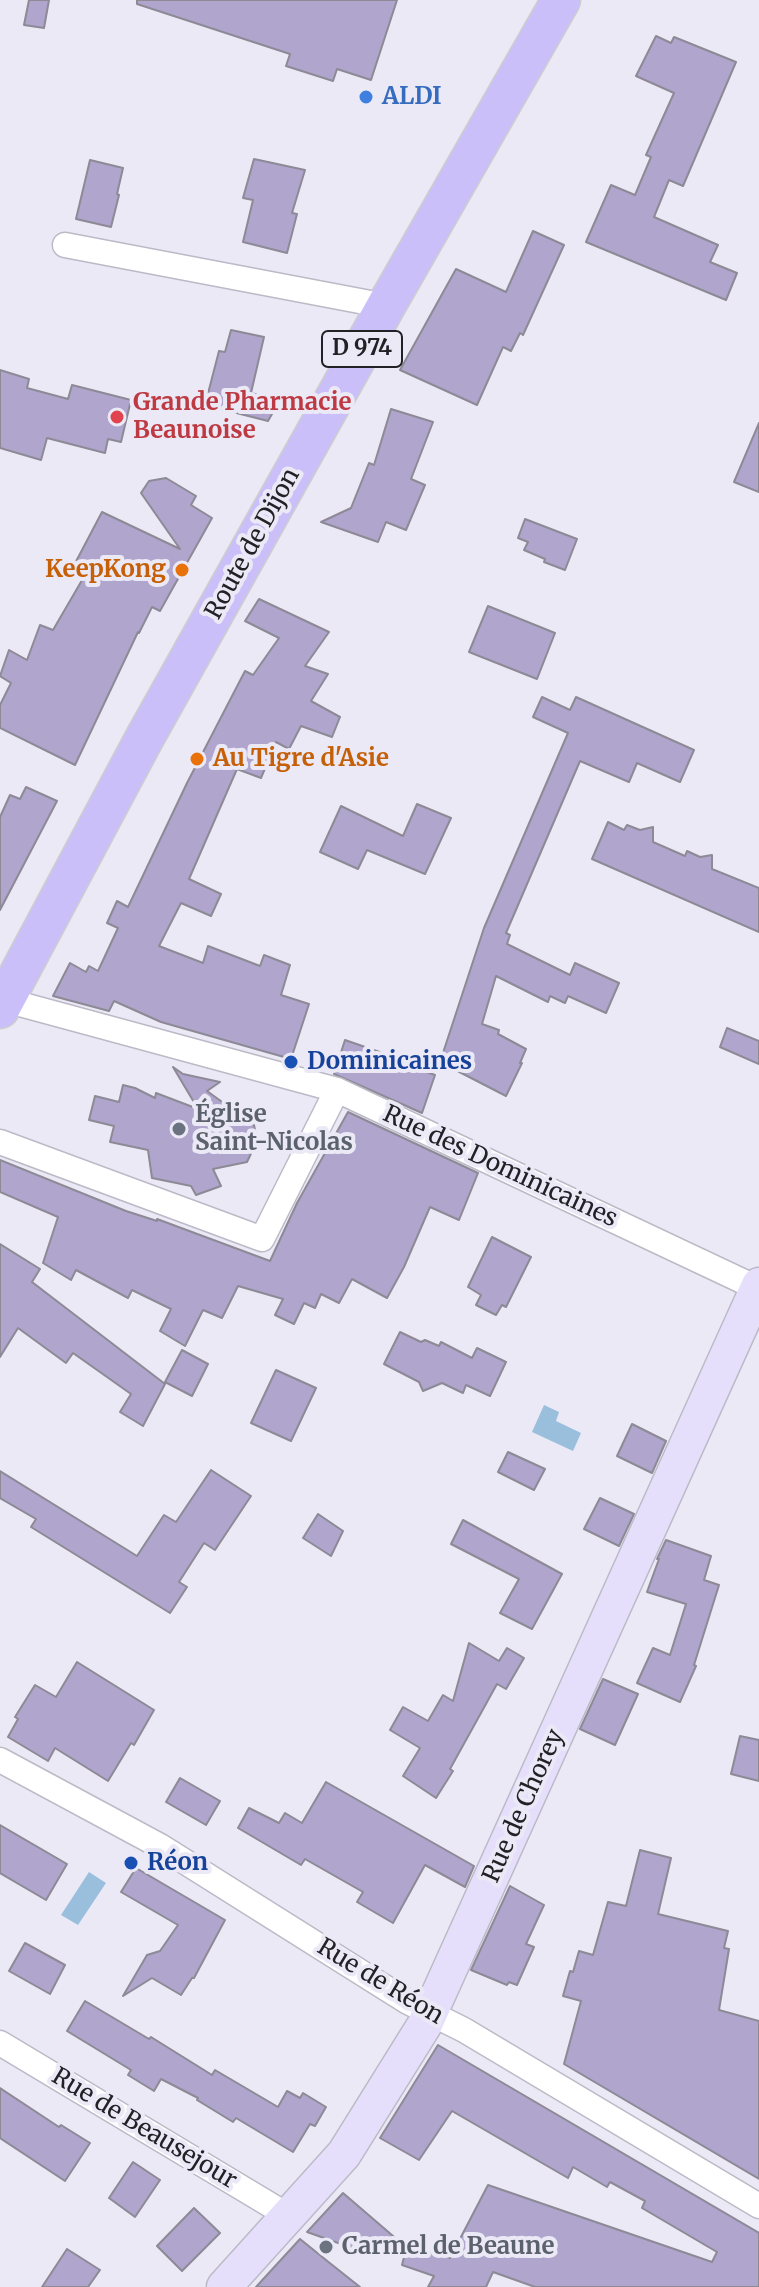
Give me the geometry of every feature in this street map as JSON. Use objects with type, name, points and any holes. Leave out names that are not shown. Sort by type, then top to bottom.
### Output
[{"type":"main road","name":"Route de Dijon","points":[[2,1005],[144,739],[561,0]]},
{"type":"street","points":[[65,245],[386,306]]},
{"type":"street","name":"Rue des Dominicaines","points":[[2,1005],[337,1090],[758,1286]]},
{"type":"street","points":[[0,1142],[262,1239],[337,1090]]},
{"type":"street","name":"Rue de Chorey","points":[[224,2287],[344,2154],[431,2013],[758,1286]]},
{"type":"street","name":"Rue de Réon","points":[[0,1760],[160,1846],[408,2002],[759,2206]]},
{"type":"street","name":"Rue de Beausejour","points":[[0,2043],[287,2215]]},
{"type":"water","points":[[544,1405],[559,1412],[556,1421],[581,1433],[573,1451],[532,1432]]},
{"type":"water","points":[[89,1872],[106,1883],[78,1925],[61,1915]]},
{"type":"building","points":[[29,0],[49,0],[44,28],[24,25]]},
{"type":"building","points":[[137,0],[397,0],[371,80],[337,69],[333,81],[286,66],[290,54],[137,4]]},
{"type":"building","points":[[656,36],[671,43],[674,37],[736,62],[683,186],[669,180],[654,217],[718,245],[710,262],[737,273],[726,300],[586,242],[611,185],[635,195],[651,157],[646,155],[674,93],[636,76]]},
{"type":"building","points":[[254,159],[305,170],[292,213],[297,214],[287,253],[243,242],[253,200],[243,198]]},
{"type":"building","points":[[90,160],[123,168],[111,227],[76,219]]},
{"type":"building","points":[[533,231],[564,245],[523,335],[520,333],[511,351],[503,347],[477,405],[400,370],[456,269],[506,292]]},
{"type":"building","points":[[231,330],[264,337],[251,393],[280,400],[268,421],[205,405],[219,351],[225,352]]},
{"type":"building","points":[[0,370],[29,379],[27,388],[68,399],[72,385],[131,400],[121,442],[108,439],[105,453],[47,438],[41,460],[0,448]]},
{"type":"building","points":[[391,409],[433,422],[411,479],[425,485],[406,530],[386,522],[378,542],[321,522],[351,508],[369,463],[374,465]]},
{"type":"building","points":[[759,423],[759,492],[734,482]]},
{"type":"building","points":[[166,478],[196,496],[191,505],[212,518],[160,611],[152,607],[138,632],[75,765],[0,728],[0,705],[11,683],[0,676],[9,650],[27,660],[40,625],[53,630],[85,575],[72,569],[102,512],[180,549],[141,493],[149,481]]},
{"type":"building","points":[[525,519],[577,539],[565,570],[524,550],[528,542],[518,538]]},
{"type":"building","points":[[259,599],[329,632],[305,666],[328,674],[311,701],[340,717],[332,737],[301,726],[289,749],[276,742],[261,778],[237,769],[189,879],[221,894],[211,916],[181,903],[159,946],[203,963],[208,946],[260,966],[264,955],[290,965],[281,995],[309,1004],[291,1059],[161,1022],[114,1001],[109,1011],[53,996],[70,963],[86,972],[89,966],[98,971],[118,928],[107,923],[117,901],[128,907],[245,671],[253,675],[279,638],[245,621]]},
{"type":"building","points":[[488,606],[555,633],[537,679],[469,652]]},
{"type":"building","points":[[542,697],[570,710],[576,697],[694,750],[680,782],[637,763],[629,782],[580,761],[506,933],[510,935],[507,944],[570,975],[575,963],[619,983],[606,1013],[568,996],[565,1003],[550,996],[548,1002],[496,976],[482,1024],[499,1030],[498,1034],[526,1049],[506,1096],[440,1062],[484,928],[568,733],[533,717]]},
{"type":"building","points":[[26,787],[57,801],[0,910],[0,817],[10,795],[20,799]]},
{"type":"building","points":[[417,804],[451,818],[425,874],[367,850],[358,869],[320,852],[341,806],[403,836]]},
{"type":"building","points":[[608,822],[624,830],[627,825],[640,830],[653,827],[653,842],[685,856],[687,851],[700,857],[712,855],[712,869],[759,888],[759,932],[592,859]]},
{"type":"building","points":[[727,1028],[759,1041],[759,1064],[720,1047]]},
{"type":"building","points":[[345,1040],[435,1075],[422,1113],[334,1074]]},
{"type":"building","name":"Église Saint-Nicolas","points":[[173,1067],[183,1074],[220,1082],[207,1091],[254,1125],[257,1141],[247,1162],[213,1169],[221,1186],[196,1195],[191,1186],[152,1178],[148,1150],[110,1142],[114,1126],[89,1120],[95,1096],[119,1102],[123,1085],[155,1098],[156,1093],[198,1109]]},
{"type":"building","points":[[348,1112],[478,1173],[459,1220],[430,1207],[387,1298],[352,1279],[339,1303],[321,1294],[315,1308],[304,1303],[294,1324],[275,1315],[283,1299],[238,1286],[222,1318],[203,1310],[185,1346],[160,1331],[171,1309],[132,1290],[128,1298],[76,1270],[71,1280],[43,1263],[58,1217],[0,1192],[0,1160],[126,1211],[157,1219],[270,1261],[297,1203]]},
{"type":"building","points":[[492,1237],[531,1257],[506,1307],[502,1305],[496,1315],[476,1305],[481,1295],[468,1287]]},
{"type":"building","points":[[0,1244],[40,1269],[32,1282],[165,1384],[143,1426],[120,1412],[131,1394],[73,1353],[66,1363],[18,1328],[0,1357]]},
{"type":"building","points":[[400,1332],[421,1342],[425,1340],[439,1346],[441,1342],[472,1358],[477,1348],[506,1362],[490,1396],[466,1385],[463,1393],[442,1383],[423,1391],[419,1382],[384,1364]]},
{"type":"building","points":[[182,1350],[208,1364],[192,1396],[165,1382]]},
{"type":"building","points":[[276,1370],[316,1388],[291,1441],[251,1423]]},
{"type":"building","points":[[632,1424],[666,1441],[652,1473],[617,1456]]},
{"type":"building","points":[[508,1452],[545,1469],[534,1490],[498,1472]]},
{"type":"building","points":[[211,1470],[251,1496],[215,1550],[204,1543],[179,1582],[187,1587],[170,1613],[31,1527],[36,1519],[0,1498],[0,1471],[137,1556],[164,1515],[176,1522]]},
{"type":"building","points":[[600,1498],[634,1514],[619,1546],[584,1529]]},
{"type":"building","points":[[318,1514],[343,1531],[331,1556],[303,1538]]},
{"type":"building","points":[[463,1520],[562,1574],[532,1629],[500,1613],[519,1579],[451,1544]]},
{"type":"building","points":[[666,1540],[711,1556],[704,1580],[719,1585],[696,1666],[680,1702],[637,1683],[653,1648],[670,1655],[686,1604],[647,1592]]},
{"type":"building","points":[[469,1643],[499,1661],[507,1648],[524,1658],[506,1689],[497,1684],[436,1798],[403,1776],[420,1748],[390,1730],[403,1707],[428,1721],[443,1695],[453,1701]]},
{"type":"building","points":[[77,1662],[154,1710],[108,1781],[55,1748],[48,1761],[8,1737],[18,1719],[15,1717],[35,1685],[56,1697]]},
{"type":"building","points":[[603,1679],[638,1694],[615,1745],[580,1729]]},
{"type":"building","points":[[740,1736],[759,1740],[759,1781],[731,1774]]},
{"type":"building","points":[[180,1778],[220,1801],[206,1825],[166,1802]]},
{"type":"building","points":[[326,1782],[474,1866],[465,1887],[425,1865],[393,1923],[357,1902],[363,1892],[305,1859],[301,1865],[238,1828],[249,1808],[279,1823],[285,1813],[302,1823]]},
{"type":"building","points":[[0,1825],[67,1864],[46,1900],[0,1873]]},
{"type":"building","points":[[640,1850],[671,1858],[658,1914],[728,1931],[724,1948],[729,1949],[719,2010],[759,2021],[759,2179],[564,2064],[581,2001],[563,1996],[570,1971],[573,1972],[579,1951],[593,1955],[608,1902],[626,1906]]},
{"type":"building","points":[[136,1868],[225,1920],[194,1978],[181,1995],[152,1978],[123,1996],[147,1955],[160,1951],[178,1925],[121,1892]]},
{"type":"building","points":[[510,1886],[544,1905],[526,1944],[534,1947],[517,1985],[509,1982],[507,1985],[471,1970]]},
{"type":"building","points":[[25,1943],[65,1965],[50,1994],[9,1971]]},
{"type":"building","points":[[85,2001],[212,2075],[215,2070],[278,2107],[287,2091],[300,2098],[303,2093],[326,2107],[315,2126],[310,2124],[293,2152],[236,2118],[233,2122],[198,2098],[161,2079],[154,2091],[128,2075],[131,2070],[67,2031]]},
{"type":"building","points":[[438,2045],[759,2233],[759,2287],[535,2287],[493,2272],[486,2287],[428,2287],[434,2276],[402,2265],[404,2257],[368,2239],[358,2250],[307,2232],[343,2193],[407,2248],[408,2244],[450,2258],[488,2185],[712,2262],[717,2252],[642,2208],[645,2201],[610,2182],[607,2187],[573,2167],[568,2178],[452,2111],[419,2160],[380,2138]]},
{"type":"building","points":[[0,2088],[59,2127],[61,2125],[90,2143],[65,2181],[0,2138]]},
{"type":"building","points":[[133,2162],[160,2180],[135,2217],[109,2198]]},
{"type":"building","points":[[194,2208],[220,2233],[182,2271],[157,2246]]},
{"type":"building","points":[[300,2239],[331,2264],[360,2287],[256,2287]]},
{"type":"building","points":[[67,2249],[100,2270],[88,2287],[42,2287]]},
{"type":"place","name":"ALDI","points":[[366,97]]},
{"type":"place","name":"Grande Pharmacie Beaunoise","points":[[117,417]]},
{"type":"place","name":"KeepKong","points":[[182,570]]},
{"type":"place","name":"Au Tigre d'Asie","points":[[197,759]]},
{"type":"place","name":"Dominicaines","points":[[291,1062]]},
{"type":"place","name":"Église Saint-Nicolas","points":[[179,1129]]},
{"type":"place","name":"Réon","points":[[131,1863]]},
{"type":"place","name":"Carmel de Beaune","points":[[326,2247]]}]
